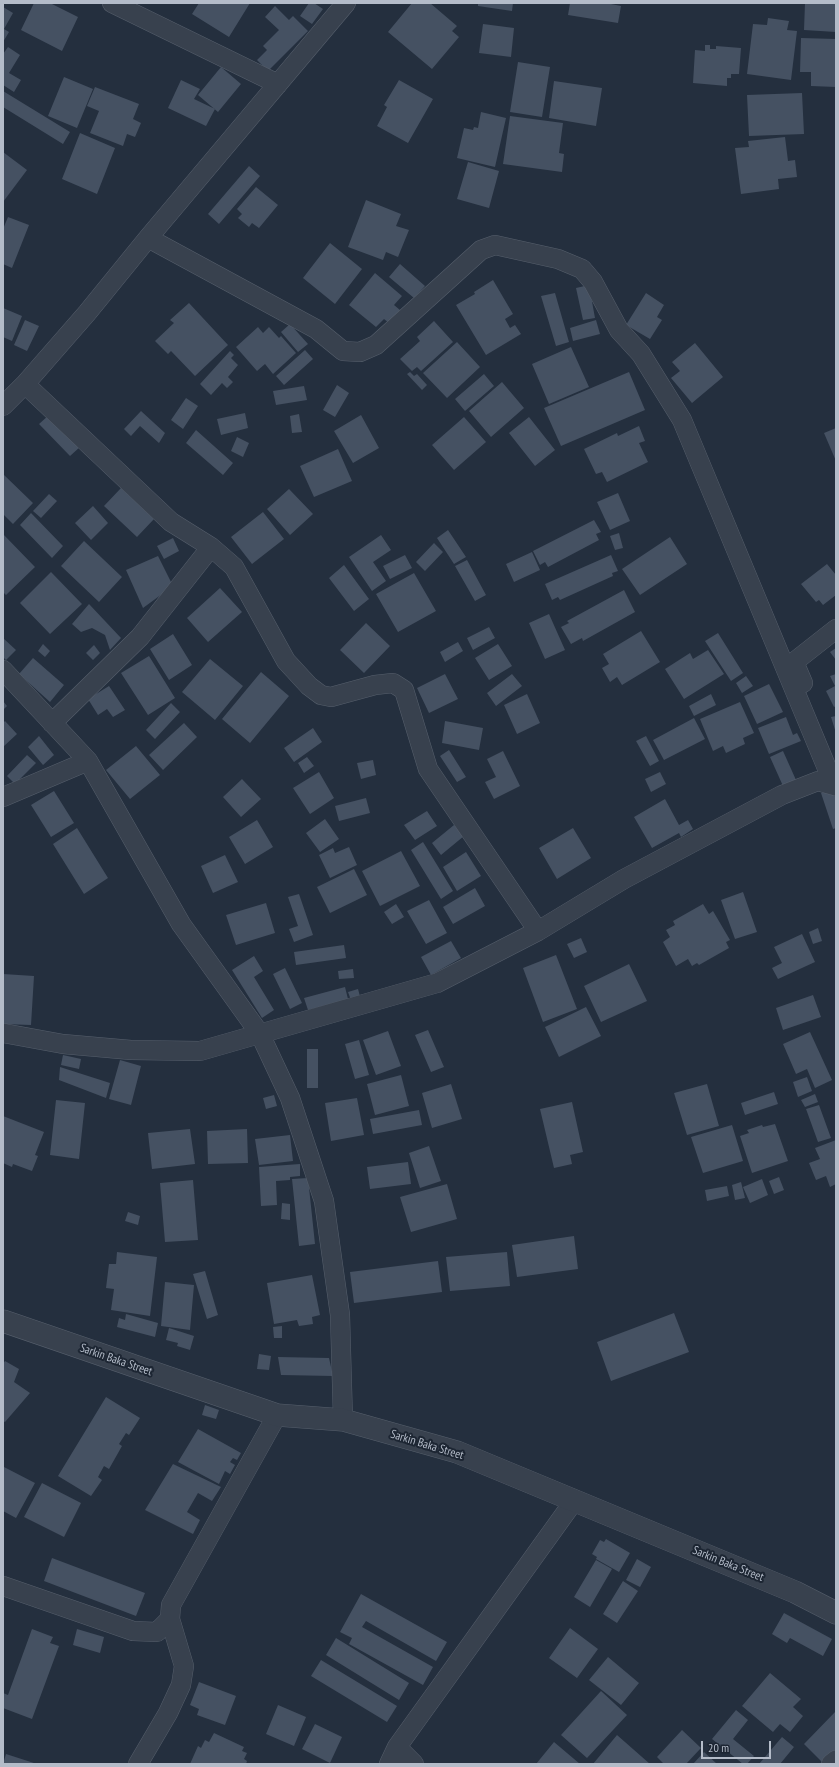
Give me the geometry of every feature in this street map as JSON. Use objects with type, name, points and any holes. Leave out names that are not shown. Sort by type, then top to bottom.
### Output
[{"type":"street","points":[[112,3],[278,84]]},
{"type":"street","points":[[3,406],[25,384],[87,313],[148,238],[346,3]]},
{"type":"street","points":[[148,238],[316,329],[343,351],[360,352],[376,345],[482,250],[495,245],[558,259],[582,269],[593,282],[619,330],[641,354],[682,420],[835,786]]},
{"type":"street","points":[[25,384],[171,522],[211,547],[234,567],[286,661],[309,686],[321,695],[331,697],[375,685],[393,683],[404,690],[428,770],[538,931]]},
{"type":"street","points":[[52,723],[140,636],[211,547]]},
{"type":"street","points":[[836,629],[794,662],[826,737],[836,755]]},
{"type":"street","points":[[3,670],[88,761],[181,924],[260,1034],[290,1098],[324,1201],[340,1315],[343,1420]]},
{"type":"street","points":[[3,797],[88,761]]},
{"type":"street","points":[[3,1033],[63,1044],[131,1050],[200,1051],[437,983],[538,931],[624,879],[782,795],[818,781],[835,786]]},
{"type":"street","name":"Sarkin Baka Street","points":[[3,1321],[277,1415],[343,1420],[457,1452],[795,1592],[835,1611]]},
{"type":"street","points":[[138,1764],[168,1713],[180,1685],[184,1666],[170,1619],[171,1605],[277,1415]]},
{"type":"street","points":[[389,1764],[397,1747],[574,1501]]},
{"type":"street","points":[[3,1586],[133,1631],[158,1632],[170,1619]]},
{"type":"street","points":[[397,1747],[414,1764]]},
{"type":"street","points":[[831,1764],[836,1760]]},
{"type":"building","points":[[34,3],[50,3],[78,17],[62,51],[21,30]]},
{"type":"building","points":[[199,3],[250,3],[229,37],[192,14]]},
{"type":"building","points":[[309,3],[314,3],[323,9],[312,24],[300,16]]},
{"type":"building","points":[[412,3],[430,3],[457,26],[452,31],[459,37],[432,69],[388,32]]},
{"type":"building","points":[[478,3],[513,3],[512,11],[478,6]]},
{"type":"building","points":[[570,3],[606,3],[621,6],[618,23],[568,15]]},
{"type":"building","points":[[805,3],[836,3],[836,32],[804,30]]},
{"type":"building","points":[[275,6],[289,20],[293,16],[308,31],[268,71],[257,60],[267,50],[263,46],[279,30],[265,17]]},
{"type":"building","points":[[3,7],[13,13],[4,29],[9,32],[3,42]]},
{"type":"building","points":[[768,18],[789,21],[787,30],[797,31],[791,80],[747,74],[753,24],[767,25]]},
{"type":"building","points":[[483,24],[514,28],[511,57],[479,53]]},
{"type":"building","points":[[801,38],[836,39],[836,87],[811,86],[811,72],[800,72]]},
{"type":"building","points":[[705,45],[710,45],[710,49],[716,49],[716,46],[741,48],[739,74],[731,74],[731,78],[727,78],[727,86],[693,83],[695,50],[705,51]]},
{"type":"building","points":[[8,47],[20,55],[9,73],[21,80],[14,92],[3,85],[3,54]]},
{"type":"building","points":[[518,62],[550,67],[542,117],[510,112]]},
{"type":"building","points":[[221,67],[241,84],[218,112],[198,95]]},
{"type":"building","points":[[64,77],[93,89],[77,128],[48,116]]},
{"type":"building","points":[[181,80],[200,89],[194,99],[215,109],[206,126],[168,108]]},
{"type":"building","points":[[399,80],[433,99],[408,143],[377,126],[387,107],[384,105]]},
{"type":"building","points":[[554,81],[602,88],[596,126],[549,118]]},
{"type":"building","points":[[95,87],[139,104],[133,119],[141,123],[135,137],[127,134],[123,146],[90,133],[99,111],[87,106]]},
{"type":"building","points":[[3,91],[70,132],[63,144],[3,107]]},
{"type":"building","points":[[802,93],[804,134],[749,136],[747,95]]},
{"type":"building","points":[[481,112],[506,118],[495,167],[457,158],[464,128],[473,130],[474,127],[478,128]]},
{"type":"building","points":[[510,116],[563,123],[559,153],[564,154],[562,172],[503,164]]},
{"type":"building","points":[[80,133],[115,148],[97,194],[62,179]]},
{"type":"building","points":[[785,137],[788,161],[795,160],[797,177],[778,179],[779,189],[741,194],[735,148],[749,147],[748,141]]},
{"type":"building","points":[[3,152],[27,170],[3,202]]},
{"type":"building","points":[[468,162],[499,171],[489,208],[457,199]]},
{"type":"building","points":[[249,166],[260,176],[219,224],[208,214]]},
{"type":"building","points":[[256,187],[278,205],[259,228],[252,223],[249,227],[238,218],[242,214],[237,209]]},
{"type":"building","points":[[366,200],[401,214],[396,226],[409,230],[398,257],[386,252],[383,260],[348,247]]},
{"type":"building","points":[[8,217],[29,225],[12,268],[3,264],[3,229]]},
{"type":"building","points":[[330,243],[362,269],[335,304],[303,278]]},
{"type":"building","points":[[400,264],[425,286],[414,298],[389,277]]},
{"type":"building","points":[[375,273],[402,296],[394,305],[400,310],[389,323],[384,319],[376,327],[349,305]]},
{"type":"building","points":[[493,280],[513,314],[505,319],[510,328],[515,325],[521,334],[486,355],[456,305],[475,294],[474,292]]},
{"type":"building","points":[[589,285],[595,318],[583,320],[576,288]]},
{"type":"building","points":[[555,293],[569,342],[556,346],[541,296]]},
{"type":"building","points":[[646,293],[664,305],[657,317],[662,320],[650,339],[626,325]]},
{"type":"building","points":[[189,303],[228,345],[195,376],[171,351],[168,354],[155,341],[174,323],[170,320]]},
{"type":"building","points":[[3,308],[22,316],[12,341],[3,337]]},
{"type":"building","points":[[25,320],[39,326],[27,351],[14,345]]},
{"type":"building","points":[[596,320],[600,334],[573,341],[570,328]]},
{"type":"building","points":[[434,321],[453,342],[421,371],[417,367],[412,371],[400,359],[420,341],[417,337]]},
{"type":"building","points":[[290,324],[308,344],[298,352],[281,332]]},
{"type":"building","points":[[258,327],[263,333],[269,327],[279,338],[281,336],[296,353],[273,374],[265,364],[257,371],[236,347]]},
{"type":"building","points":[[457,342],[480,367],[447,398],[423,373]]},
{"type":"building","points":[[695,343],[723,377],[692,403],[671,378],[680,371],[672,362]]},
{"type":"building","points":[[571,347],[589,387],[549,404],[532,364]]},
{"type":"building","points":[[305,350],[313,359],[284,385],[276,376]]},
{"type":"building","points":[[230,351],[234,355],[231,358],[238,365],[228,377],[233,382],[227,388],[222,383],[211,395],[200,384]]},
{"type":"building","points":[[410,372],[414,376],[417,374],[427,385],[422,390],[407,374]]},
{"type":"building","points":[[629,372],[645,410],[561,446],[544,408]]},
{"type":"building","points":[[484,374],[494,386],[465,411],[455,399]]},
{"type":"building","points":[[502,382],[524,408],[491,437],[469,411]]},
{"type":"building","points":[[337,385],[349,393],[335,417],[323,410]]},
{"type":"building","points":[[304,386],[307,400],[276,405],[273,391]]},
{"type":"building","points":[[186,398],[198,406],[183,429],[171,420]]},
{"type":"building","points":[[141,411],[165,433],[159,443],[140,426],[131,436],[124,429]]},
{"type":"building","points":[[245,413],[248,428],[221,435],[217,419]]},
{"type":"building","points":[[299,414],[302,432],[292,433],[290,416]]},
{"type":"building","points":[[49,415],[80,447],[70,456],[39,424]]},
{"type":"building","points":[[361,415],[379,448],[353,463],[334,431]]},
{"type":"building","points":[[464,417],[486,442],[454,470],[432,445]]},
{"type":"building","points":[[529,417],[555,450],[535,466],[509,433]]},
{"type":"building","points":[[639,426],[645,441],[639,443],[648,462],[607,482],[602,472],[596,474],[584,449],[617,433],[618,436]]},
{"type":"building","points":[[836,428],[836,461],[824,433]]},
{"type":"building","points":[[196,430],[233,463],[223,475],[186,443]]},
{"type":"building","points":[[237,437],[249,443],[243,457],[231,451]]},
{"type":"building","points":[[338,449],[352,481],[314,497],[300,466]]},
{"type":"building","points":[[3,474],[33,503],[13,524],[3,514]]},
{"type":"building","points":[[121,488],[154,519],[137,537],[104,506]]},
{"type":"building","points":[[289,489],[313,514],[290,535],[267,509]]},
{"type":"building","points":[[618,493],[630,521],[610,530],[597,502]]},
{"type":"building","points":[[49,494],[57,501],[41,518],[33,511]]},
{"type":"building","points":[[93,506],[108,523],[91,540],[75,523]]},
{"type":"building","points":[[263,512],[284,539],[252,564],[231,537]]},
{"type":"building","points":[[31,513],[63,546],[52,558],[20,525]]},
{"type":"building","points":[[594,520],[601,532],[596,534],[599,540],[548,567],[545,562],[540,565],[533,551]]},
{"type":"building","points":[[448,530],[466,557],[454,564],[437,538]]},
{"type":"building","points":[[619,533],[623,548],[615,550],[610,536]]},
{"type":"building","points":[[3,534],[35,567],[6,595],[3,592]]},
{"type":"building","points":[[381,535],[391,550],[373,562],[386,581],[372,591],[349,557]]},
{"type":"building","points":[[670,537],[687,564],[640,595],[622,569]]},
{"type":"building","points":[[173,538],[179,551],[164,559],[157,546]]},
{"type":"building","points":[[84,541],[122,577],[99,602],[61,566]]},
{"type":"building","points":[[434,543],[443,552],[425,571],[416,562]]},
{"type":"building","points":[[532,552],[540,570],[514,582],[506,564]]},
{"type":"building","points":[[405,555],[412,568],[390,579],[383,566]]},
{"type":"building","points":[[611,555],[618,571],[612,573],[613,576],[560,600],[558,597],[552,600],[545,584]]},
{"type":"building","points":[[158,556],[173,586],[143,608],[126,570]]},
{"type":"building","points":[[467,560],[486,595],[475,601],[455,566]]},
{"type":"building","points":[[827,564],[836,575],[836,595],[823,605],[819,600],[816,602],[801,584]]},
{"type":"building","points":[[344,565],[369,599],[354,611],[329,578]]},
{"type":"building","points":[[51,572],[82,604],[50,634],[20,603]]},
{"type":"building","points":[[414,573],[436,611],[398,632],[376,594]]},
{"type":"building","points":[[220,588],[242,612],[208,642],[187,618]]},
{"type":"building","points":[[624,590],[635,612],[583,641],[582,638],[571,644],[561,627],[569,623],[567,621]]},
{"type":"building","points":[[89,604],[121,638],[110,650],[105,635],[92,628],[81,632],[72,624]]},
{"type":"building","points":[[549,614],[565,650],[545,659],[529,623]]},
{"type":"building","points":[[366,623],[390,646],[364,673],[340,650]]},
{"type":"building","points":[[489,627],[495,638],[473,650],[467,638]]},
{"type":"building","points":[[641,631],[660,662],[622,685],[617,677],[610,682],[602,668],[609,664],[603,654]]},
{"type":"building","points":[[718,633],[743,673],[731,681],[705,641]]},
{"type":"building","points":[[173,634],[192,665],[169,680],[150,649]]},
{"type":"building","points":[[3,638],[16,650],[6,660],[3,657]]},
{"type":"building","points":[[458,642],[463,651],[445,662],[440,652]]},
{"type":"building","points":[[43,644],[50,651],[45,657],[38,651]]},
{"type":"building","points":[[498,644],[512,666],[489,680],[475,658]]},
{"type":"building","points":[[94,645],[100,653],[93,660],[86,653]]},
{"type":"building","points":[[836,648],[836,660],[830,652]]},
{"type":"building","points":[[708,650],[724,674],[684,699],[665,669],[690,653],[693,659]]},
{"type":"building","points":[[149,656],[175,698],[148,715],[121,673]]},
{"type":"building","points":[[33,658],[64,685],[50,702],[19,674]]},
{"type":"building","points":[[210,659],[243,686],[215,720],[182,692]]},
{"type":"building","points":[[261,672],[289,696],[250,743],[222,719]]},
{"type":"building","points":[[445,674],[458,699],[429,713],[417,688]]},
{"type":"building","points":[[512,674],[522,686],[496,706],[487,693]]},
{"type":"building","points":[[836,674],[836,706],[834,707],[826,691],[835,686],[830,676]]},
{"type":"building","points":[[746,676],[753,686],[742,693],[736,683]]},
{"type":"building","points":[[769,684],[783,712],[757,724],[744,696]]},
{"type":"building","points":[[109,686],[125,710],[113,717],[107,709],[98,715],[88,699]]},
{"type":"building","points":[[527,694],[540,723],[517,734],[504,705]]},
{"type":"building","points":[[711,694],[716,705],[694,716],[689,706]]},
{"type":"building","points":[[3,701],[7,706],[3,710]]},
{"type":"building","points":[[740,702],[754,733],[743,738],[745,744],[726,753],[723,746],[713,751],[700,719]]},
{"type":"building","points":[[171,703],[180,712],[155,739],[146,730]]},
{"type":"building","points":[[836,716],[836,733],[831,717]]},
{"type":"building","points":[[786,717],[793,735],[797,733],[801,741],[769,754],[758,728]]},
{"type":"building","points":[[694,718],[705,739],[664,760],[653,740]]},
{"type":"building","points":[[5,721],[17,734],[3,747],[3,723]]},
{"type":"building","points":[[445,721],[483,728],[479,750],[442,743]]},
{"type":"building","points":[[184,723],[197,737],[163,770],[149,755]]},
{"type":"building","points":[[313,728],[322,742],[294,762],[284,748]]},
{"type":"building","points":[[39,736],[54,755],[43,765],[28,747]]},
{"type":"building","points":[[646,736],[659,761],[650,766],[636,741]]},
{"type":"building","points":[[136,746],[160,775],[130,799],[106,770]]},
{"type":"building","points":[[449,750],[466,777],[457,782],[440,756]]},
{"type":"building","points":[[503,751],[520,786],[494,799],[485,782],[496,777],[487,759]]},
{"type":"building","points":[[783,751],[796,780],[783,786],[770,757]]},
{"type":"building","points":[[27,755],[36,763],[15,784],[7,776]]},
{"type":"building","points":[[307,757],[314,766],[304,773],[298,763]]},
{"type":"building","points":[[373,760],[376,775],[361,779],[357,763]]},
{"type":"building","points":[[319,772],[334,798],[310,814],[293,788]]},
{"type":"building","points":[[660,772],[666,784],[651,792],[645,779]]},
{"type":"building","points":[[242,779],[261,799],[241,817],[223,797]]},
{"type":"building","points":[[832,789],[836,799],[836,828],[833,829],[821,793]]},
{"type":"building","points":[[54,791],[74,823],[51,837],[31,805]]},
{"type":"building","points":[[366,798],[370,813],[339,821],[335,806]]},
{"type":"building","points":[[665,799],[679,825],[688,820],[693,829],[681,837],[679,833],[652,848],[634,817]]},
{"type":"building","points":[[427,811],[437,826],[415,840],[404,825]]},
{"type":"building","points":[[325,819],[339,839],[320,852],[306,833]]},
{"type":"building","points":[[257,820],[273,847],[245,864],[229,837]]},
{"type":"building","points":[[454,825],[464,836],[441,855],[432,843]]},
{"type":"building","points":[[77,828],[108,878],[84,894],[53,844]]},
{"type":"building","points":[[573,828],[591,858],[557,879],[539,848]]},
{"type":"building","points":[[423,842],[453,891],[441,899],[411,850]]},
{"type":"building","points":[[349,847],[357,865],[330,878],[319,855],[333,848],[335,853]]},
{"type":"building","points":[[401,851],[420,886],[380,906],[362,871]]},
{"type":"building","points":[[466,852],[481,876],[457,891],[443,867]]},
{"type":"building","points":[[225,855],[238,882],[213,893],[201,866]]},
{"type":"building","points":[[354,869],[367,895],[330,913],[317,887]]},
{"type":"building","points":[[475,888],[485,906],[453,924],[443,907]]},
{"type":"building","points":[[743,892],[757,932],[735,939],[721,900]]},
{"type":"building","points":[[299,894],[313,935],[294,942],[289,929],[298,926],[288,897]]},
{"type":"building","points":[[429,900],[447,933],[426,944],[407,911]]},
{"type":"building","points":[[266,903],[275,933],[236,945],[226,915]]},
{"type":"building","points":[[396,904],[404,917],[392,924],[384,912]]},
{"type":"building","points":[[703,904],[709,914],[713,911],[730,940],[726,942],[729,948],[699,965],[697,963],[692,966],[688,959],[676,966],[663,942],[670,937],[666,930],[675,925],[673,921]]},
{"type":"building","points":[[818,928],[822,941],[813,944],[809,932]]},
{"type":"building","points":[[802,934],[815,962],[778,979],[772,968],[782,963],[774,947]]},
{"type":"building","points":[[581,938],[587,952],[574,958],[567,944]]},
{"type":"building","points":[[451,941],[461,958],[431,975],[421,957]]},
{"type":"building","points":[[344,945],[346,958],[296,965],[294,952]]},
{"type":"building","points":[[556,955],[577,1009],[543,1022],[523,968]]},
{"type":"building","points":[[254,956],[263,971],[254,977],[274,1010],[262,1018],[232,970]]},
{"type":"building","points":[[629,964],[647,1001],[601,1022],[584,986]]},
{"type":"building","points":[[285,968],[302,1003],[290,1009],[273,974]]},
{"type":"building","points":[[353,969],[354,978],[339,979],[338,971]]},
{"type":"building","points":[[3,974],[34,976],[31,1025],[3,1024]]},
{"type":"building","points":[[345,987],[348,999],[308,1010],[304,998]]},
{"type":"building","points":[[358,989],[361,1000],[352,1003],[348,992]]},
{"type":"building","points":[[813,995],[821,1017],[783,1030],[776,1008]]},
{"type":"building","points":[[586,1007],[601,1036],[559,1057],[545,1027]]},
{"type":"building","points":[[428,1030],[444,1067],[431,1072],[415,1035]]},
{"type":"building","points":[[388,1031],[401,1066],[376,1075],[363,1040]]},
{"type":"building","points":[[810,1032],[832,1080],[815,1088],[807,1069],[796,1074],[783,1044]]},
{"type":"building","points":[[359,1040],[369,1075],[355,1079],[345,1044]]},
{"type":"building","points":[[307,1049],[318,1049],[318,1088],[307,1088]]},
{"type":"building","points":[[63,1055],[81,1059],[79,1069],[61,1065]]},
{"type":"building","points":[[120,1060],[141,1066],[131,1105],[109,1099]]},
{"type":"building","points":[[60,1067],[110,1083],[106,1098],[59,1080]]},
{"type":"building","points":[[401,1075],[409,1106],[375,1115],[367,1084]]},
{"type":"building","points":[[807,1077],[812,1091],[798,1097],[793,1082]]},
{"type":"building","points":[[451,1084],[462,1119],[432,1128],[422,1093]]},
{"type":"building","points":[[707,1084],[719,1126],[687,1135],[674,1093]]},
{"type":"building","points":[[774,1092],[778,1104],[745,1115],[741,1103]]},
{"type":"building","points":[[815,1094],[818,1102],[805,1107],[801,1100]]},
{"type":"building","points":[[274,1095],[277,1106],[266,1109],[263,1098]]},
{"type":"building","points":[[357,1098],[364,1135],[331,1141],[325,1103]]},
{"type":"building","points":[[56,1100],[85,1103],[79,1159],[50,1155]]},
{"type":"building","points":[[572,1102],[583,1152],[570,1155],[572,1164],[554,1168],[540,1109]]},
{"type":"building","points":[[819,1105],[831,1138],[818,1142],[806,1109]]},
{"type":"building","points":[[419,1110],[422,1125],[373,1134],[370,1119]]},
{"type":"building","points":[[3,1116],[44,1132],[35,1155],[38,1156],[32,1171],[13,1164],[12,1167],[3,1163]]},
{"type":"building","points":[[775,1124],[788,1161],[752,1173],[740,1136],[749,1133],[747,1130],[762,1125],[763,1127]]},
{"type":"building","points":[[732,1125],[743,1161],[703,1173],[691,1137]]},
{"type":"building","points":[[190,1129],[195,1164],[152,1169],[148,1133]]},
{"type":"building","points":[[247,1129],[248,1163],[208,1164],[207,1131]]},
{"type":"building","points":[[290,1135],[293,1161],[259,1165],[255,1139]]},
{"type":"building","points":[[836,1140],[836,1184],[830,1187],[826,1176],[816,1180],[809,1163],[820,1159],[815,1148]]},
{"type":"building","points":[[429,1146],[441,1181],[420,1188],[409,1153]]},
{"type":"building","points":[[408,1162],[411,1184],[370,1189],[367,1167]]},
{"type":"building","points":[[300,1164],[300,1176],[290,1177],[290,1180],[276,1181],[277,1205],[261,1206],[259,1167]]},
{"type":"building","points":[[779,1177],[784,1190],[774,1194],[769,1181]]},
{"type":"building","points":[[308,1178],[315,1244],[299,1246],[292,1179]]},
{"type":"building","points":[[762,1179],[768,1195],[750,1203],[743,1187]]},
{"type":"building","points":[[193,1180],[198,1240],[165,1242],[160,1183]]},
{"type":"building","points":[[741,1182],[745,1198],[735,1200],[732,1185]]},
{"type":"building","points":[[447,1184],[457,1219],[411,1232],[400,1197]]},
{"type":"building","points":[[727,1186],[729,1196],[707,1201],[705,1190]]},
{"type":"building","points":[[282,1203],[290,1204],[290,1220],[281,1219]]},
{"type":"building","points":[[128,1212],[140,1216],[138,1225],[125,1221]]},
{"type":"building","points":[[574,1236],[578,1269],[517,1277],[512,1245]]},
{"type":"building","points":[[117,1252],[157,1257],[150,1316],[111,1310],[114,1289],[106,1288],[109,1264],[116,1264]]},
{"type":"building","points":[[507,1252],[510,1286],[450,1291],[446,1257]]},
{"type":"building","points":[[438,1261],[442,1292],[354,1303],[350,1272]]},
{"type":"building","points":[[205,1271],[218,1315],[207,1319],[193,1274]]},
{"type":"building","points":[[312,1275],[320,1315],[312,1317],[313,1324],[299,1326],[297,1320],[274,1324],[267,1283]]},
{"type":"building","points":[[165,1282],[194,1285],[190,1330],[161,1326]]},
{"type":"building","points":[[674,1313],[689,1352],[611,1381],[597,1342]]},
{"type":"building","points":[[126,1314],[158,1323],[155,1337],[117,1327],[119,1318],[125,1320]]},
{"type":"building","points":[[282,1326],[282,1338],[274,1338],[273,1327]]},
{"type":"building","points":[[169,1328],[194,1336],[190,1350],[177,1346],[178,1343],[166,1340]]},
{"type":"building","points":[[259,1354],[271,1356],[269,1370],[257,1369]]},
{"type":"building","points":[[278,1357],[329,1358],[333,1376],[281,1375]]},
{"type":"building","points":[[5,1361],[19,1369],[14,1382],[30,1393],[5,1422],[3,1421],[3,1364]]},
{"type":"building","points":[[106,1397],[140,1418],[129,1435],[126,1433],[119,1444],[122,1446],[109,1469],[104,1466],[98,1477],[102,1480],[91,1496],[58,1476]]},
{"type":"building","points":[[205,1405],[219,1410],[216,1419],[202,1415]]},
{"type":"building","points":[[198,1429],[241,1453],[237,1460],[233,1458],[230,1462],[235,1465],[230,1474],[225,1471],[219,1484],[178,1462]]},
{"type":"building","points":[[173,1464],[221,1487],[212,1501],[198,1493],[187,1512],[200,1520],[193,1534],[145,1510]]},
{"type":"building","points":[[4,1467],[35,1483],[16,1518],[3,1511]]},
{"type":"building","points":[[42,1483],[81,1503],[64,1537],[24,1517]]},
{"type":"building","points":[[606,1539],[630,1553],[619,1572],[596,1559],[597,1557],[592,1554],[600,1540],[604,1542]]},
{"type":"building","points":[[52,1558],[145,1593],[136,1616],[44,1581]]},
{"type":"building","points":[[637,1559],[651,1567],[640,1587],[626,1580]]},
{"type":"building","points":[[596,1560],[612,1569],[590,1607],[574,1597]]},
{"type":"building","points":[[623,1581],[638,1591],[617,1623],[603,1614]]},
{"type":"building","points":[[361,1594],[447,1642],[436,1661],[366,1621],[362,1627],[433,1667],[423,1685],[349,1644],[352,1638],[340,1632]]},
{"type":"building","points":[[784,1613],[832,1639],[823,1656],[790,1638],[787,1643],[772,1634]]},
{"type":"building","points":[[570,1628],[598,1649],[577,1678],[549,1658]]},
{"type":"building","points":[[32,1629],[53,1637],[50,1643],[59,1646],[32,1719],[3,1708],[3,1693],[8,1695]]},
{"type":"building","points":[[77,1629],[104,1637],[100,1653],[73,1645]]},
{"type":"building","points":[[336,1638],[409,1683],[399,1700],[326,1655]]},
{"type":"building","points":[[608,1657],[639,1683],[621,1705],[589,1680]]},
{"type":"building","points":[[321,1660],[397,1706],[387,1722],[311,1676]]},
{"type":"building","points":[[770,1673],[801,1699],[793,1707],[803,1716],[790,1732],[780,1724],[773,1732],[742,1706]]},
{"type":"building","points":[[199,1682],[236,1696],[225,1725],[197,1715],[199,1709],[190,1705]]},
{"type":"building","points":[[601,1691],[627,1715],[587,1758],[561,1735]]},
{"type":"building","points":[[278,1705],[306,1717],[294,1746],[266,1734]]},
{"type":"building","points":[[736,1710],[748,1720],[733,1739],[754,1756],[747,1764],[743,1764],[712,1739]]},
{"type":"building","points":[[836,1711],[836,1751],[824,1764],[804,1744]]},
{"type":"building","points":[[315,1724],[342,1737],[330,1763],[302,1749]]},
{"type":"building","points":[[682,1730],[701,1748],[686,1764],[664,1764],[657,1757]]},
{"type":"building","points":[[214,1733],[244,1747],[242,1751],[247,1753],[244,1759],[247,1761],[246,1764],[190,1764],[198,1746],[201,1748],[205,1740],[209,1742]]},
{"type":"building","points":[[617,1735],[650,1764],[593,1764]]},
{"type":"building","points":[[782,1737],[794,1747],[780,1764],[759,1764]]},
{"type":"building","points":[[554,1742],[580,1764],[536,1764]]},
{"type":"building","points":[[704,1752],[717,1764],[693,1764]]},
{"type":"building","points":[[6,1754],[37,1764],[3,1764]]}]
